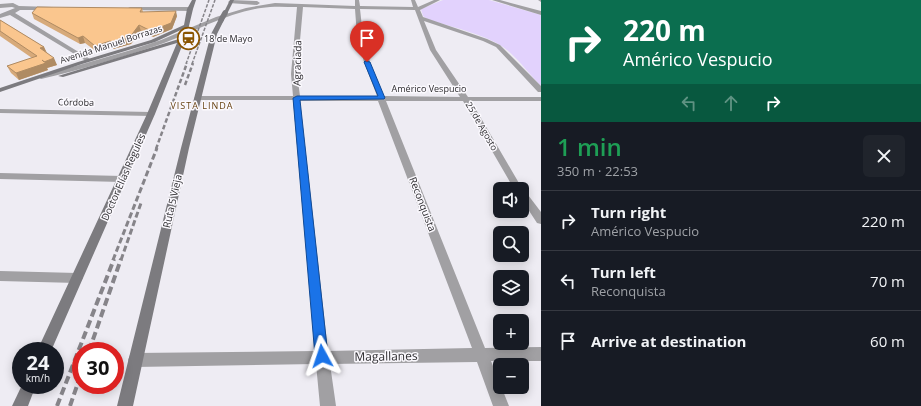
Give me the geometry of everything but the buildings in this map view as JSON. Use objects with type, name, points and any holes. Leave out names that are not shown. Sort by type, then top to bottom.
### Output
[{"type":"street","name":"Doctor Elías Regules","points":[[48,342],[151,114],[182,38],[194,0]]},
{"type":"street","name":"25 de Agosto","points":[[413,0],[433,50],[465,98],[515,182]]},
{"type":"street","points":[[231,1],[301,3],[322,6],[358,3],[417,9],[438,0]]},
{"type":"street","points":[[494,0],[541,13]]},
{"type":"street","name":"Ruta 5 Vieja","points":[[125,406],[214,34],[231,1]]},
{"type":"street","points":[[5,15],[16,11],[17,7],[32,2]]},
{"type":"street","points":[[222,19],[250,10],[301,3]]},
{"type":"street","name":"Agraciada","points":[[301,3],[294,74],[328,406]]},
{"type":"street","name":"Reconquista","points":[[358,3],[360,36],[367,62],[501,406]]},
{"type":"street","name":"Avenida Manuel Borrazas","points":[[43,79],[144,47],[234,12],[254,7],[275,5],[322,6]]},
{"type":"street","points":[[0,6],[57,8]]},
{"type":"street","points":[[128,9],[190,9]]},
{"type":"street","points":[[5,15],[88,60]]},
{"type":"street","points":[[5,15],[80,63]]},
{"type":"street","points":[[420,18],[485,40],[498,46],[541,90]]},
{"type":"street","name":"Avenida Manuel Borrazas","points":[[0,95],[88,60],[153,41],[186,27]]},
{"type":"street","name":"Avenida Manuel Borrazas","points":[[0,90],[43,79],[182,38]]},
{"type":"street","name":"Américo Vespucio","points":[[198,98],[541,99]]},
{"type":"street","name":"Córdoba","points":[[0,111],[151,114]]},
{"type":"street","points":[[0,176],[122,179]]},
{"type":"street","points":[[529,204],[541,220]]},
{"type":"street","points":[[0,276],[77,278]]},
{"type":"street","name":"Magallanes","points":[[135,360],[322,356],[541,354]]},
{"type":"street","points":[[20,406],[25,394]]},
{"type":"shaded area","points":[[443,0],[489,0],[541,15],[541,86],[507,50],[500,45],[491,40],[427,19],[423,16],[421,9]]},
{"type":"railway","points":[[186,64],[209,0]]},
{"type":"railway","points":[[192,64],[215,0]]},
{"type":"railway","points":[[156,149],[187,63]]},
{"type":"railway","points":[[185,85],[193,63]]},
{"type":"railway","points":[[113,260],[157,148]]},
{"type":"railway","points":[[121,260],[141,203]]},
{"type":"railway","points":[[57,406],[114,259]]},
{"type":"railway","points":[[92,342],[121,259]]},
{"type":"railway","points":[[70,406],[74,394]]},
{"type":"place","name":"18 de Mayo","points":[[189,38]]},
{"type":"district","name":"VISTA LINDA","points":[[202,105]]},
{"type":"route","points":[[322,356],[297,98],[382,98],[367,62]]}]
